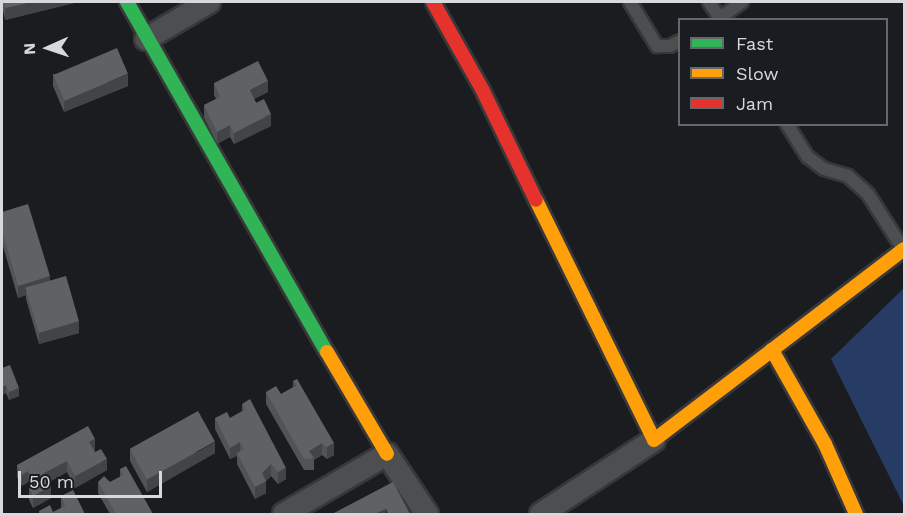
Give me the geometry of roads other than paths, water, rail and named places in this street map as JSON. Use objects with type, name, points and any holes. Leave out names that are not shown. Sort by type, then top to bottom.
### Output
[{"type":"street","points":[[127,2],[146,39],[182,95],[263,245],[387,454],[427,514]]},
{"type":"street","points":[[146,39],[209,2]]},
{"type":"street","points":[[433,2],[482,89],[654,440]]},
{"type":"street","points":[[541,514],[654,440],[904,250]]},
{"type":"street","points":[[772,350],[825,444],[856,514]]},
{"type":"street","points":[[284,514],[387,454]]},
{"type":"lane","points":[[630,2],[657,46],[670,46],[678,42]]},
{"type":"lane","points":[[709,2],[718,18]]},
{"type":"lane","points":[[720,18],[742,2]]},
{"type":"lane","points":[[788,126],[808,156],[824,169],[848,176],[868,194],[904,250]]}]
